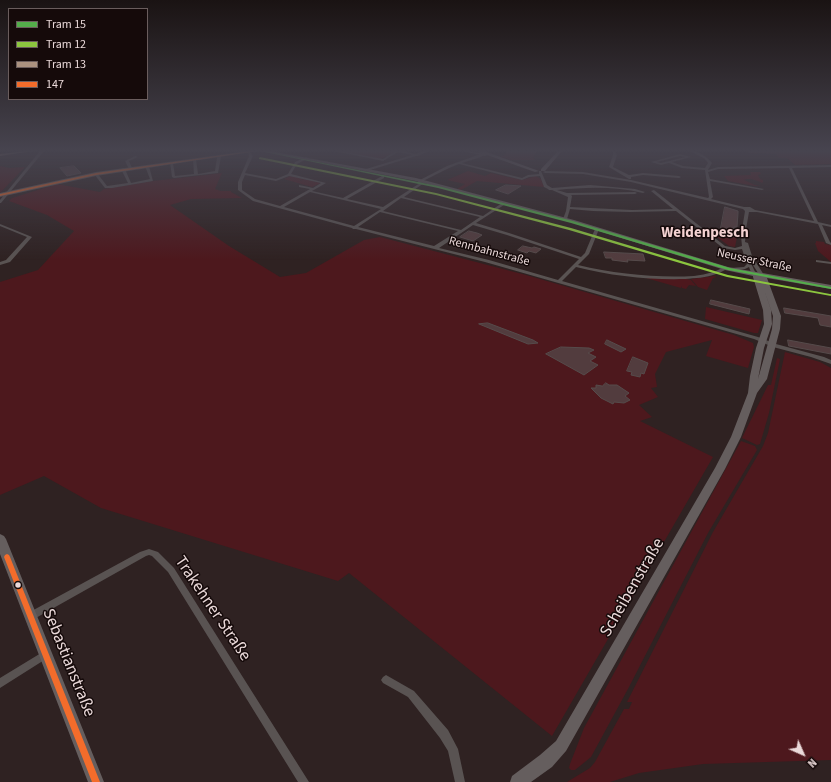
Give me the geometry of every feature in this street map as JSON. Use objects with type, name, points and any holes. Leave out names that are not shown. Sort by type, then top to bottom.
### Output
[{"type":"main road","points":[[0,195],[34,187]]},
{"type":"main road","name":"Neusser Straße","points":[[438,187],[565,219],[727,269],[831,287]]},
{"type":"main road","name":"Scheibenstraße","points":[[518,782],[546,762],[561,746],[720,469],[733,443],[753,394],[763,379],[772,345],[777,316],[769,292],[758,274]]},
{"type":"main road","name":"Scheibenstraße","points":[[753,394],[754,376],[768,324],[768,310],[758,274]]},
{"type":"main road","points":[[769,292],[771,286],[776,283],[798,282]]},
{"type":"main road","name":"Sebastianstraße","points":[[0,539],[4,558],[31,616],[96,782]]},
{"type":"street","points":[[0,202],[13,187]]},
{"type":"street","name":"Rennbahnstraße","points":[[241,187],[241,192],[253,200],[354,228],[559,281],[753,337],[772,345]]},
{"type":"street","points":[[307,187],[314,189]]},
{"type":"street","points":[[344,199],[364,187]]},
{"type":"street","points":[[354,228],[414,187]]},
{"type":"street","points":[[550,189],[570,187]]},
{"type":"street","points":[[607,187],[643,192]]},
{"type":"street","points":[[655,187],[709,199],[746,209],[831,226]]},
{"type":"street","points":[[709,187],[711,197],[709,199]]},
{"type":"street","points":[[753,187],[762,189]]},
{"type":"street","points":[[801,187],[828,243],[831,244]]},
{"type":"street","points":[[281,207],[314,189]]},
{"type":"street","points":[[550,189],[568,194],[622,194],[660,189]]},
{"type":"street","points":[[309,191],[383,208]]},
{"type":"street","points":[[653,191],[724,247],[736,249],[743,247]]},
{"type":"street","points":[[565,219],[568,212],[570,198],[568,194]]},
{"type":"street","points":[[401,197],[484,216]]},
{"type":"street","points":[[435,248],[503,204]]},
{"type":"street","points":[[568,208],[631,211],[676,210]]},
{"type":"street","points":[[746,209],[744,232],[742,237],[743,247],[749,264],[758,274]]},
{"type":"street","points":[[379,211],[461,231]]},
{"type":"street","points":[[473,224],[582,259]]},
{"type":"street","points":[[0,226],[30,238],[8,261],[0,264]]},
{"type":"street","points":[[559,281],[587,254],[598,229]]},
{"type":"street","points":[[744,232],[748,251],[758,274]]},
{"type":"street","points":[[818,261],[831,263]]},
{"type":"street","points":[[575,266],[602,272],[674,277],[711,275],[727,269],[743,268],[749,264]]},
{"type":"street","points":[[772,345],[816,356],[831,362]]},
{"type":"street","name":"Trakehner Straße","points":[[31,616],[143,554],[149,552],[155,554],[171,570],[304,782]]},
{"type":"street","points":[[0,683],[46,654]]},
{"type":"street","points":[[386,680],[411,694],[444,734],[453,749],[460,782]]},
{"type":"shaded area","points":[[0,187],[5,187],[0,193]]},
{"type":"shaded area","points":[[46,187],[76,187],[100,192],[104,189],[113,187],[216,187],[215,189],[221,191],[231,191],[242,198],[191,199],[170,205],[229,246],[280,277],[306,273],[364,240],[380,237],[526,275],[734,335],[753,343],[754,347],[748,368],[706,356],[712,340],[666,352],[655,374],[657,387],[651,388],[658,397],[639,405],[652,417],[640,421],[713,457],[552,736],[349,573],[338,581],[101,508],[44,476],[0,495],[0,282],[38,270],[74,231],[47,215],[9,201],[12,198]]},
{"type":"shaded area","points":[[459,187],[465,187],[461,190],[457,189]]},
{"type":"shaded area","points":[[709,231],[737,237],[735,247],[729,246]]},
{"type":"shaded area","points":[[816,241],[831,245],[831,262],[818,251],[815,243]]},
{"type":"shaded area","points":[[714,276],[717,277],[713,278],[707,290],[698,287],[691,279]]},
{"type":"shaded area","points":[[646,278],[690,279],[687,279],[691,280],[696,286],[689,285],[686,289],[682,288],[682,286],[681,288]]},
{"type":"shaded area","points":[[706,307],[762,320],[758,333],[705,319]]},
{"type":"shaded area","points":[[785,352],[820,362],[831,368],[831,760],[703,764],[639,773],[610,782],[567,782],[590,768],[595,762],[624,709],[629,709],[632,702],[627,702],[713,532],[763,446],[768,433]]},
{"type":"shaded area","points":[[777,358],[780,359],[769,413],[760,444],[757,445],[742,438],[768,385],[771,385]]},
{"type":"shaded area","points":[[741,441],[755,446],[757,450],[708,533],[629,687],[591,757],[575,770],[571,770],[569,768],[570,764],[584,728]]},
{"type":"building","points":[[501,187],[519,187],[508,194],[496,190]]},
{"type":"building","points":[[725,207],[738,211],[737,227],[734,227],[733,235],[720,233]]},
{"type":"building","points":[[469,231],[482,235],[473,241],[460,237]]},
{"type":"building","points":[[523,246],[541,249],[536,253],[529,251],[527,253],[518,250]]},
{"type":"building","points":[[604,252],[643,254],[645,261],[627,260],[628,262],[612,260],[612,258],[606,258]]},
{"type":"building","points":[[711,300],[750,309],[749,314],[710,304]]},
{"type":"building","points":[[784,308],[831,316],[831,327],[820,325],[818,318],[785,313]]},
{"type":"building","points":[[488,323],[538,343],[528,344],[479,324]]},
{"type":"building","points":[[607,340],[626,349],[621,352],[605,344]]},
{"type":"building","points":[[788,340],[831,348],[831,354],[789,346]]},
{"type":"building","points":[[561,347],[589,348],[594,350],[588,353],[596,357],[590,361],[598,365],[584,375],[546,354]]},
{"type":"building","points":[[633,357],[648,363],[644,374],[641,373],[640,377],[631,375],[632,372],[627,371]]},
{"type":"building","points":[[606,383],[609,385],[617,385],[629,393],[625,396],[630,400],[624,403],[614,402],[613,404],[601,398],[591,388],[596,388],[596,385],[602,386]]},
{"type":"tram line","name":"12","points":[[404,187],[436,194],[570,229],[727,276],[830,295]]},
{"type":"tram line","name":"15","points":[[440,187],[572,222],[729,269],[831,288]]},
{"type":"transit line","name":"147","points":[[0,195],[34,187]]},
{"type":"transit line","name":"147","points":[[7,557],[96,782]]},
{"type":"district","name":"Weidenpesch","points":[[705,234]]}]
